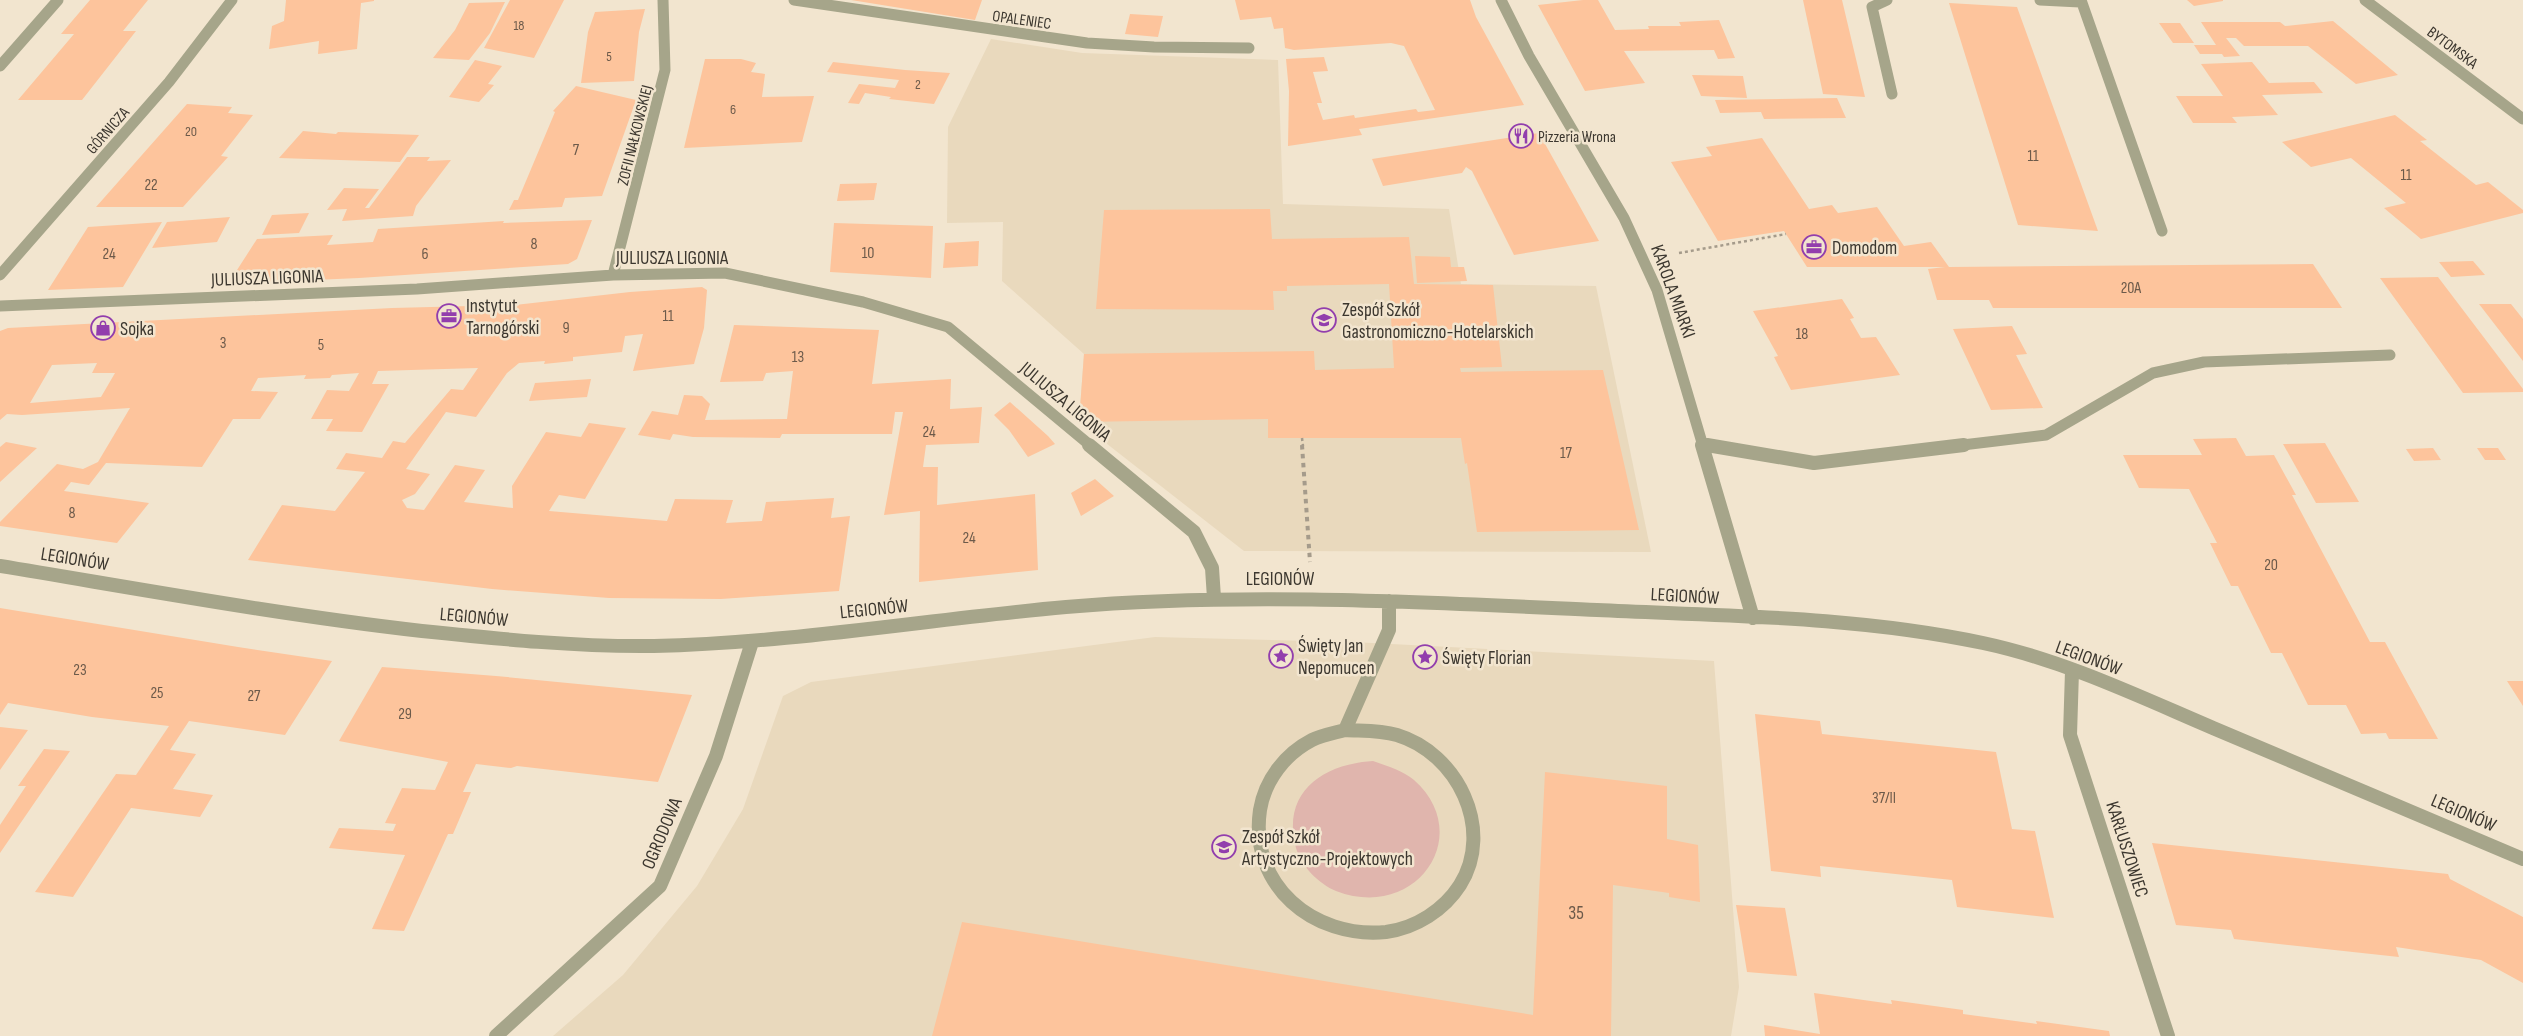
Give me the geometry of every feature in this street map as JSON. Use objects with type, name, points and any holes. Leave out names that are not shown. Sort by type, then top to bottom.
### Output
[{"type":"street","points":[[0,66],[58,0]]},
{"type":"street","name":"GÓRNICZA","points":[[0,275],[169,82],[232,0]]},
{"type":"street","name":"ZOFII NAŁKOWSKIEJ","points":[[614,275],[666,70],[663,0]]},
{"type":"street","name":"OPALENIEC","points":[[794,0],[1088,43],[1154,47],[1249,48]]},
{"type":"street","name":"KAROLA MIARKI","points":[[1501,0],[1529,56],[1640,249],[1657,290],[1754,618]]},
{"type":"street","points":[[1887,0],[1872,7],[1892,94]]},
{"type":"street","points":[[2040,0],[2081,1],[2162,232]]},
{"type":"street","name":"BYTOMSKA","points":[[2365,0],[2523,119]]},
{"type":"street","name":"JULIUSZA LIGONIA","points":[[0,306],[417,289],[614,275],[725,273],[863,302],[948,327],[1194,532],[1212,568],[1214,598]]},
{"type":"street","points":[[1702,444],[1814,463],[2046,435],[2153,373],[2204,362],[2390,355]]},
{"type":"street","name":"LEGIONÓW","points":[[0,566],[273,611],[426,631],[604,645],[650,646],[752,642],[1066,608],[1214,598],[1389,601],[1754,618],[1864,626],[1986,644],[2072,671],[2143,698],[2523,859]]},
{"type":"street","points":[[1344,730],[1379,731],[1413,742],[1442,761],[1464,789],[1474,823],[1472,857],[1458,889],[1433,915],[1401,930],[1364,934],[1328,927],[1296,908],[1272,881],[1259,849],[1257,816],[1267,785],[1286,758],[1313,740],[1344,730],[1388,630],[1389,601]]},
{"type":"street","name":"OGRODOWA","points":[[496,1036],[660,886],[716,756],[744,673],[752,642]]},
{"type":"street","name":"KARŁUSZOWIEC","points":[[2072,671],[2070,734],[2168,1036]]},
{"type":"path","points":[[1673,254],[1786,234]]},
{"type":"path","points":[[1302,438],[1310,570]]},
{"type":"shaded area","name":"Zespół Szkół Gastronomiczno-Hotelarskich","points":[[991,39],[1082,53],[1278,60],[1283,204],[1449,209],[1461,284],[1596,286],[1651,552],[1244,551],[1079,422],[1084,354],[1002,281],[1003,222],[947,223],[948,127]]},
{"type":"shaded area","name":"Zespół Szkół Artystyczno-Projektowych","points":[[1155,637],[1353,642],[1714,661],[1739,987],[1731,1036],[553,1036],[623,975],[697,886],[743,809],[783,696],[811,682]]},
{"type":"shaded area","points":[[1373,761],[1399,771],[1414,780],[1432,802],[1439,825],[1438,847],[1428,868],[1412,884],[1391,894],[1365,897],[1336,891],[1323,884],[1312,874],[1298,855],[1293,828],[1295,811],[1301,797],[1310,785],[1323,775],[1338,768],[1355,763]]},
{"type":"building","points":[[90,0],[148,0],[123,31],[136,31],[82,100],[18,100],[74,34],[61,34]]},
{"type":"building","points":[[286,0],[374,1],[361,3],[357,49],[318,54],[319,41],[269,49],[272,26],[284,21]]},
{"type":"building","points":[[510,0],[564,0],[534,58],[484,48]]},
{"type":"building","points":[[851,0],[982,0],[975,20]]},
{"type":"building","points":[[1235,0],[1470,0],[1476,17],[1524,105],[1359,129],[1362,135],[1288,146],[1289,91],[1286,59],[1324,57],[1328,71],[1313,72],[1322,103],[1317,103],[1323,120],[1354,115],[1355,118],[1416,109],[1418,112],[1435,110],[1404,46],[1391,43],[1294,50],[1285,48],[1283,28],[1274,29],[1271,17],[1240,20]]},
{"type":"building","points":[[1598,0],[1615,30],[1649,29],[1648,26],[1681,26],[1679,22],[1719,20],[1735,58],[1718,59],[1714,50],[1624,51],[1645,83],[1585,91],[1538,5]]},
{"type":"building","points":[[1803,0],[1842,0],[1865,97],[1823,94]]},
{"type":"building","points":[[2187,0],[2223,0],[2223,1],[2194,6]]},
{"type":"building","points":[[505,2],[490,33],[469,60],[433,58],[455,30],[469,3]]},
{"type":"building","points":[[1949,3],[2017,7],[2098,231],[2018,225]]},
{"type":"building","points":[[645,9],[639,32],[634,81],[581,83],[588,32],[595,12]]},
{"type":"building","points":[[1130,14],[1163,16],[1158,37],[1125,34]]},
{"type":"building","points":[[2333,21],[2398,75],[2356,84],[2308,46],[2244,46],[2236,38],[2226,38],[2240,56],[2224,57],[2222,54],[2200,54],[2194,45],[2216,45],[2201,22],[2280,22],[2285,26]]},
{"type":"building","points":[[2159,23],[2180,23],[2194,43],[2173,43]]},
{"type":"building","points":[[705,59],[741,59],[756,63],[751,72],[765,74],[762,97],[814,96],[802,142],[684,148]]},
{"type":"building","points":[[475,60],[502,66],[488,84],[494,85],[479,102],[449,97]]},
{"type":"building","points":[[833,62],[950,73],[934,104],[889,99],[891,97],[865,93],[859,104],[848,103],[859,84],[895,88],[899,80],[827,72]]},
{"type":"building","points":[[2252,62],[2269,83],[2314,82],[2323,93],[2262,95],[2278,115],[2232,117],[2237,123],[2193,123],[2176,96],[2223,96],[2201,64]]},
{"type":"building","points":[[1692,75],[1743,76],[1747,98],[1701,96]]},
{"type":"building","points":[[576,86],[636,100],[602,196],[565,198],[562,207],[509,210],[514,200],[518,200],[555,112],[553,111]]},
{"type":"building","points":[[1837,98],[1846,118],[1764,119],[1761,112],[1720,113],[1715,100]]},
{"type":"building","points":[[187,104],[232,107],[228,113],[253,115],[221,156],[228,157],[183,207],[96,207]]},
{"type":"building","points":[[2395,115],[2427,140],[2420,141],[2476,185],[2488,182],[2523,210],[2523,213],[2421,239],[2384,208],[2406,203],[2351,158],[2311,167],[2282,142]]},
{"type":"building","points":[[303,131],[336,134],[338,132],[419,135],[400,162],[279,158]]},
{"type":"building","points":[[1539,133],[1599,241],[1514,255],[1472,171],[1466,167],[1462,173],[1383,186],[1372,159]]},
{"type":"building","points":[[1762,138],[1809,209],[1832,205],[1838,213],[1877,207],[1904,246],[1931,242],[1949,267],[2313,264],[2342,308],[1993,308],[1989,300],[1937,300],[1928,269],[1945,267],[1807,267],[1784,231],[1718,241],[1671,162],[1712,156],[1706,147]]},
{"type":"building","points":[[407,157],[430,157],[427,161],[451,160],[416,206],[413,216],[342,221],[347,209],[327,210],[344,188],[379,189],[365,208],[369,208]]},
{"type":"building","points":[[877,183],[874,200],[837,201],[840,184]]},
{"type":"building","points":[[1270,209],[1272,239],[1409,237],[1414,284],[1493,285],[1502,367],[1460,368],[1461,372],[1603,370],[1639,530],[1477,532],[1467,463],[1465,464],[1461,438],[1268,438],[1268,419],[1079,422],[1084,354],[1314,351],[1315,370],[1394,368],[1389,284],[1287,286],[1287,291],[1273,291],[1274,310],[1096,309],[1104,210]]},
{"type":"building","points":[[309,213],[299,233],[262,235],[272,215]]},
{"type":"building","points":[[230,217],[217,242],[152,248],[167,222]]},
{"type":"building","points":[[592,220],[577,259],[568,264],[359,278],[228,284],[257,239],[333,235],[327,245],[373,242],[378,229],[504,221],[503,223]]},
{"type":"building","points":[[162,222],[123,287],[48,290],[88,227]]},
{"type":"building","points":[[834,223],[933,226],[931,278],[830,272]]},
{"type":"building","points":[[979,241],[978,266],[943,268],[945,243]]},
{"type":"building","points":[[1415,256],[1450,257],[1451,267],[1464,267],[1467,281],[1417,283]]},
{"type":"building","points":[[2473,261],[2485,275],[2451,277],[2439,262]]},
{"type":"building","points":[[2438,277],[2523,389],[2523,392],[2463,393],[2380,278]]},
{"type":"building","points":[[702,287],[707,290],[704,328],[694,364],[633,371],[643,334],[625,336],[622,352],[573,357],[573,361],[544,364],[545,361],[519,363],[507,373],[476,417],[446,412],[406,469],[430,474],[415,494],[402,500],[407,508],[424,510],[455,465],[485,470],[464,502],[513,508],[512,486],[546,432],[581,437],[589,423],[626,428],[585,499],[559,495],[549,511],[667,521],[675,499],[733,500],[726,523],[762,521],[766,502],[834,498],[831,518],[850,516],[839,591],[721,599],[609,598],[492,589],[248,560],[282,505],[335,511],[365,472],[336,469],[346,453],[382,458],[393,441],[405,443],[451,389],[463,390],[478,368],[378,371],[372,384],[389,384],[362,432],[326,431],[333,419],[311,419],[327,390],[349,391],[359,373],[332,375],[330,378],[304,379],[306,375],[258,378],[251,391],[278,392],[260,419],[233,419],[202,467],[106,463],[89,485],[71,482],[64,491],[149,503],[117,543],[0,526],[0,522],[57,464],[83,469],[98,462],[130,408],[22,415],[7,414],[0,420],[0,331],[8,328],[392,308],[515,305],[630,292]],"holes":[[[97,363],[92,373],[115,373],[101,397],[30,403],[52,365]]]},
{"type":"building","points":[[1842,299],[1854,318],[1850,319],[1861,338],[1876,337],[1900,375],[1791,390],[1774,357],[1778,356],[1753,311]]},
{"type":"building","points":[[2479,304],[2511,304],[2523,319],[2523,361]]},
{"type":"building","points":[[734,325],[879,330],[872,384],[951,379],[950,409],[982,407],[979,443],[926,445],[923,467],[938,467],[937,505],[1035,494],[1038,570],[919,582],[920,511],[884,515],[903,412],[895,412],[892,434],[782,434],[780,438],[693,437],[673,434],[670,440],[638,435],[652,411],[678,415],[684,395],[702,396],[710,404],[705,420],[787,419],[793,371],[766,373],[763,381],[720,382]]},
{"type":"building","points":[[2012,326],[2027,354],[2016,355],[2043,408],[1991,410],[1953,329]]},
{"type":"building","points":[[591,379],[587,397],[529,401],[535,383]]},
{"type":"building","points":[[1010,402],[1055,444],[1028,457],[1009,430],[994,415]]},
{"type":"building","points":[[2236,438],[2246,456],[2274,455],[2296,495],[2292,495],[2370,642],[2385,642],[2438,739],[2389,739],[2386,733],[2361,734],[2346,705],[2308,705],[2282,653],[2271,653],[2238,586],[2231,586],[2210,543],[2217,543],[2189,489],[2139,488],[2123,455],[2202,455],[2193,439]]},
{"type":"building","points":[[6,442],[37,448],[0,482],[0,447]]},
{"type":"building","points":[[2325,443],[2359,502],[2316,503],[2283,444]]},
{"type":"building","points":[[2433,448],[2441,460],[2414,461],[2406,449]]},
{"type":"building","points":[[2477,448],[2498,448],[2506,460],[2485,460]]},
{"type":"building","points":[[1095,479],[1114,496],[1081,516],[1071,493]]},
{"type":"building","points":[[0,608],[332,661],[285,735],[189,721],[170,750],[196,754],[173,789],[213,795],[200,817],[131,808],[73,897],[35,892],[116,774],[136,775],[169,726],[92,717],[8,703],[0,715]]},
{"type":"building","points":[[382,667],[692,695],[658,782],[517,766],[511,768],[476,764],[463,792],[471,792],[453,834],[448,834],[404,931],[372,929],[405,855],[329,848],[339,828],[393,831],[396,824],[385,823],[402,788],[435,790],[448,762],[339,741]]},
{"type":"building","points":[[2507,681],[2523,681],[2523,706]]},
{"type":"building","points":[[1755,714],[1820,721],[1822,734],[1996,752],[2012,829],[2035,831],[2054,918],[1957,907],[1952,880],[1820,866],[1821,877],[1771,871]]},
{"type":"building","points":[[0,727],[28,730],[0,770]]},
{"type":"building","points":[[44,749],[70,751],[0,853],[0,825],[26,786],[18,786]]},
{"type":"building","points":[[1545,772],[1667,786],[1667,839],[1698,845],[1700,902],[1669,897],[1669,893],[1613,885],[1611,1036],[932,1036],[962,922],[1533,1015]]},
{"type":"building","points":[[2152,843],[2448,874],[2450,879],[2523,917],[2523,983],[2481,960],[2396,947],[2399,957],[2234,939],[2231,930],[2176,925]]},
{"type":"building","points":[[1736,905],[1785,908],[1797,976],[1747,972]]},
{"type":"building","points":[[1814,993],[1892,1004],[1891,1000],[1963,1010],[1963,1014],[2109,1031],[2110,1036],[1765,1036],[1764,1025],[1820,1034]]},
{"type":"place","name":"Pizzeria Wrona","points":[[1521,136]]},
{"type":"place","name":"Domodom","points":[[1814,247]]},
{"type":"place","name":"Instytut Tarnogórski","points":[[449,316]]},
{"type":"place","name":"Zespół Szkół Gastronomiczno-Hotelarskich","points":[[1324,320]]},
{"type":"place","name":"Sojka","points":[[103,328]]},
{"type":"place","name":"Święty Jan Nepomucen","points":[[1281,656]]},
{"type":"place","name":"Święty Florian","points":[[1425,657]]},
{"type":"place","name":"Zespół Szkół Artystyczno-Projektowych","points":[[1224,847]]}]
